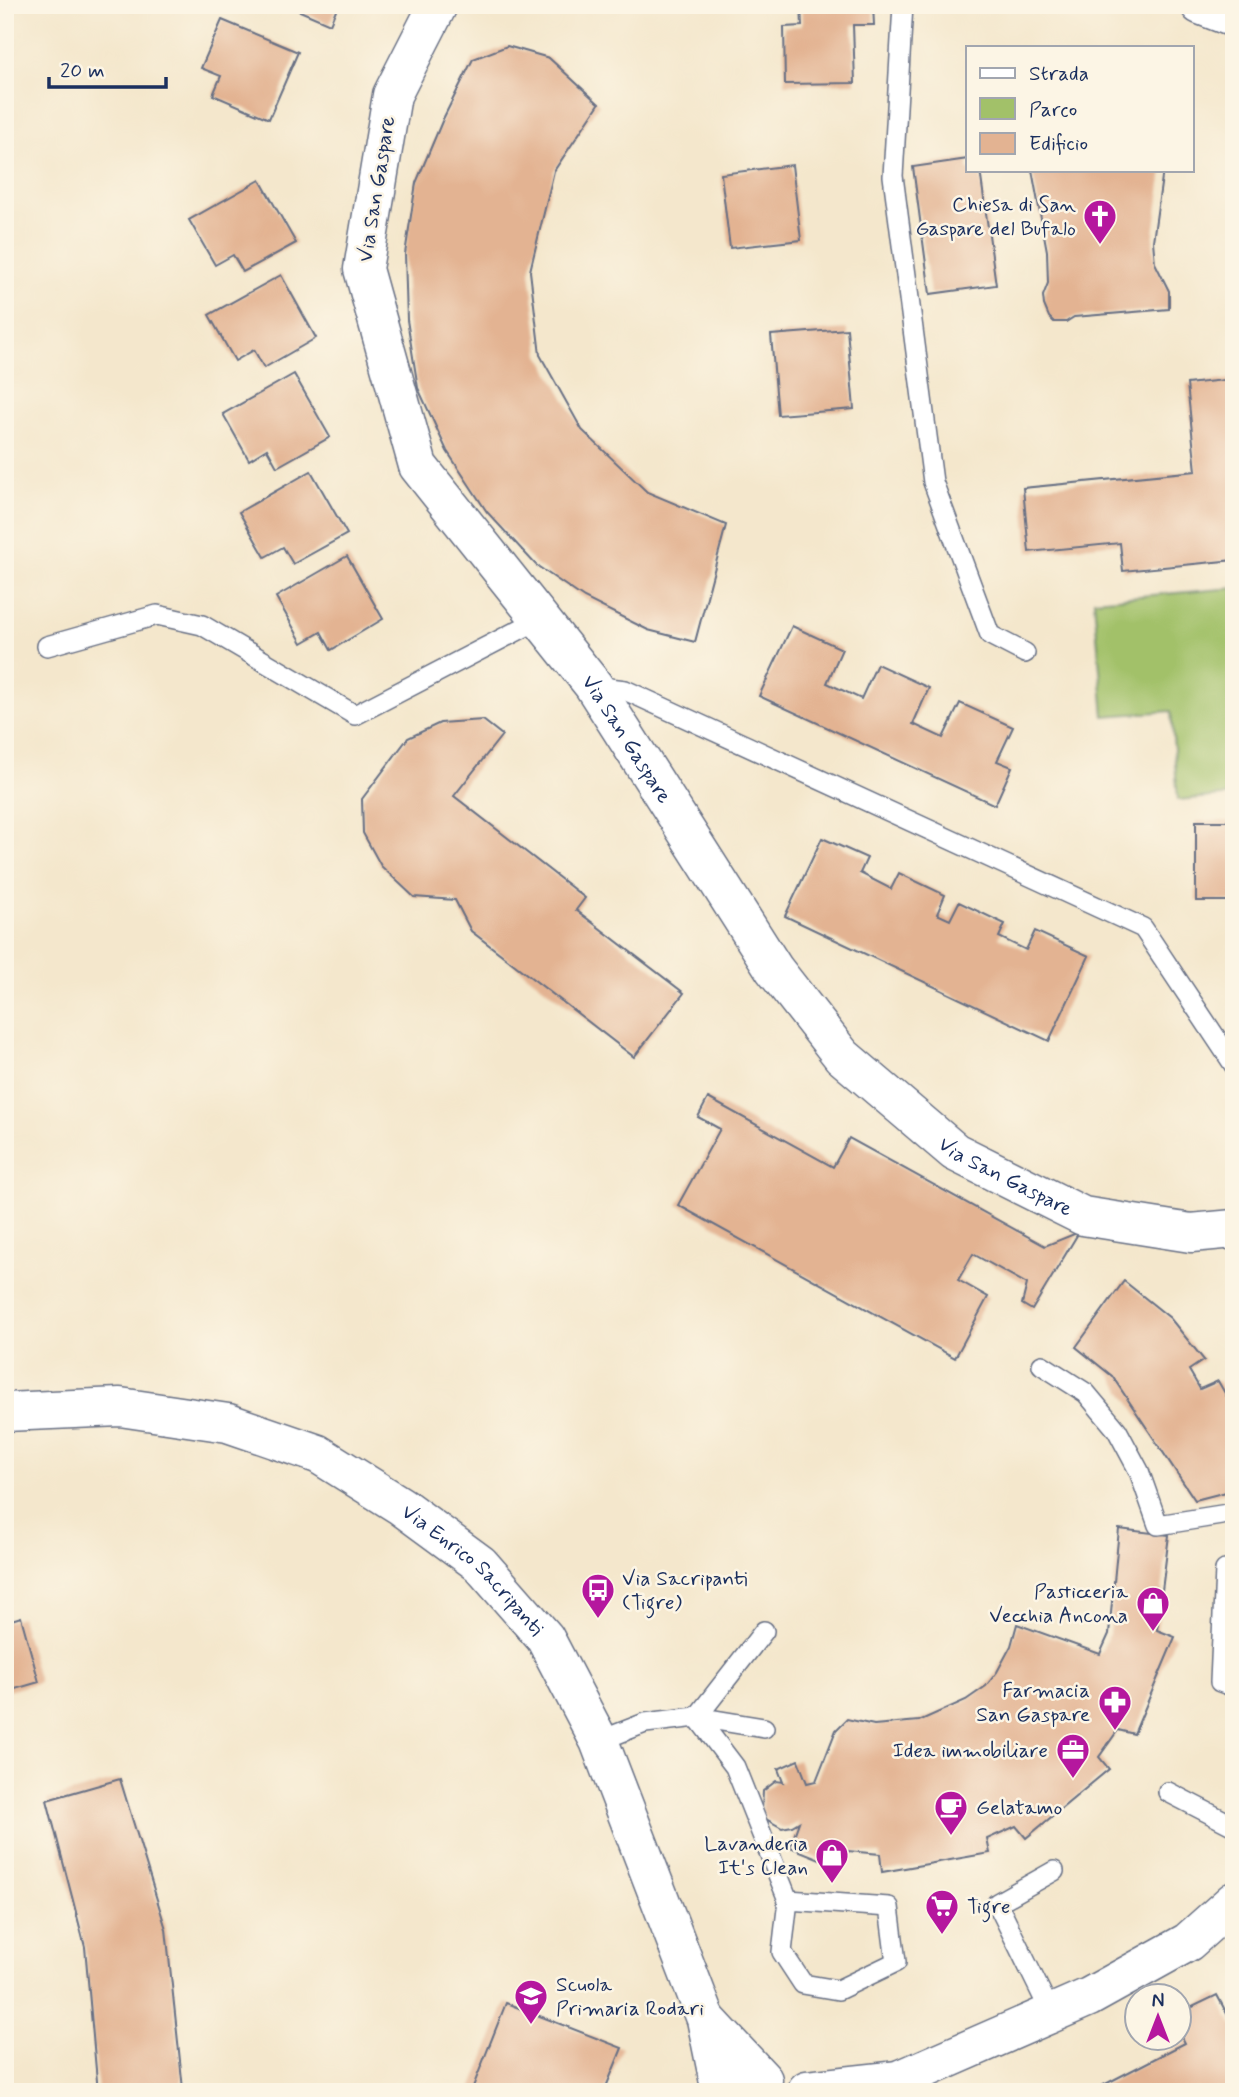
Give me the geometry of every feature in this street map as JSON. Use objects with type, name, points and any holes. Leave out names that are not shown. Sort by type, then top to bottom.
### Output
[{"type":"street","name":"Via San Gaspare","points":[[438,5],[392,95],[363,269],[418,466],[593,685],[774,969],[842,1056],[955,1152],[1083,1216],[1191,1233],[1234,1229]]},
{"type":"street","points":[[1200,5],[1234,18]]},
{"type":"street","name":"Via Enrico Sacripanti","points":[[5,1412],[120,1408],[228,1423],[318,1454],[401,1506],[480,1564],[545,1638],[599,1741],[706,2019],[721,2092]]},
{"type":"street","points":[[750,2086],[786,2080],[808,2091],[891,2086],[1052,2015],[1188,1942],[1234,1901]]},
{"type":"street","name":"Via Enrico Sacripanti","points":[[706,2019],[750,2086]]},
{"type":"lane","points":[[903,5],[893,177],[933,482],[990,635],[1025,653]]},
{"type":"lane","points":[[47,646],[157,615],[202,625],[355,715],[540,619]]},
{"type":"lane","points":[[593,685],[625,690],[1143,928],[1234,1065]]},
{"type":"lane","points":[[1042,1365],[1086,1392],[1117,1430],[1139,1471],[1158,1525],[1234,1513]]},
{"type":"lane","points":[[1225,1570],[1220,1682],[1234,1687]]},
{"type":"lane","points":[[697,1717],[764,1631]]},
{"type":"lane","points":[[599,1741],[645,1723],[697,1717],[764,1728]]},
{"type":"lane","points":[[697,1717],[735,1767],[788,1900],[782,1952],[803,1984],[838,1990],[897,1962],[889,1907],[788,1900]]},
{"type":"lane","points":[[1168,1792],[1234,1826]]},
{"type":"lane","points":[[1052,2015],[997,1903],[1054,1871]]},
{"type":"green space","points":[[1234,588],[1234,795],[1178,800],[1171,711],[1104,716],[1094,600]]},
{"type":"building","points":[[286,5],[338,5],[330,24]]},
{"type":"building","points":[[801,5],[873,5],[874,25],[853,25],[855,83],[785,84],[784,27],[802,26]]},
{"type":"building","points":[[222,20],[298,52],[269,119],[213,95],[221,76],[201,68]]},
{"type":"building","points":[[507,46],[549,58],[599,104],[554,171],[530,271],[540,355],[582,430],[647,492],[726,525],[695,642],[648,630],[584,598],[536,565],[487,512],[447,451],[418,388],[407,320],[405,254],[416,183],[443,119],[473,59]]},
{"type":"building","points":[[966,159],[966,172],[980,172],[996,285],[930,294],[913,167]]},
{"type":"building","points":[[792,165],[801,240],[730,248],[721,174]]},
{"type":"building","name":"Chiesa di San Gaspare del Bufalo","points":[[1032,172],[1163,172],[1153,241],[1155,263],[1169,291],[1169,309],[1074,317],[1066,322],[1054,322],[1049,317],[1043,296],[1048,283],[1047,251]]},
{"type":"building","points":[[260,180],[296,243],[243,272],[233,255],[215,265],[189,220]]},
{"type":"building","points":[[281,275],[316,338],[264,368],[254,350],[235,361],[209,315]]},
{"type":"building","points":[[847,329],[854,409],[778,415],[771,335]]},
{"type":"building","points":[[294,374],[330,437],[277,467],[267,449],[249,460],[223,414]]},
{"type":"building","points":[[1234,379],[1234,560],[1123,571],[1120,543],[1029,552],[1023,488],[1196,471],[1187,384]]},
{"type":"building","points":[[311,471],[347,534],[293,564],[283,547],[265,557],[239,512]]},
{"type":"building","points":[[347,556],[383,619],[331,650],[321,632],[302,643],[276,597]]},
{"type":"building","points":[[792,626],[842,649],[827,683],[861,699],[877,664],[929,688],[913,724],[943,738],[960,703],[1013,727],[997,761],[1012,767],[995,805],[759,696]]},
{"type":"building","points":[[483,720],[502,735],[454,796],[585,898],[576,910],[684,993],[634,1057],[471,931],[455,900],[414,897],[381,866],[363,833],[362,799],[408,738],[440,723]]},
{"type":"building","points":[[1196,821],[1234,821],[1234,901],[1196,901]]},
{"type":"building","points":[[822,838],[867,858],[860,873],[891,889],[899,873],[945,895],[937,914],[950,920],[959,902],[1005,924],[999,937],[1026,950],[1035,931],[1089,956],[1049,1041],[785,916]]},
{"type":"building","points":[[708,1098],[833,1167],[849,1138],[1045,1246],[1079,1232],[1032,1310],[1022,1304],[1027,1284],[973,1254],[958,1280],[988,1297],[955,1358],[678,1205],[720,1129],[698,1117]]},
{"type":"building","points":[[1124,1281],[1170,1318],[1204,1360],[1189,1370],[1200,1389],[1218,1381],[1234,1409],[1234,1490],[1195,1500],[1112,1376],[1076,1347]]},
{"type":"building","points":[[1119,1529],[1169,1535],[1157,1630],[1175,1637],[1134,1734],[1118,1730],[1099,1757],[1109,1769],[1026,1838],[1016,1826],[987,1839],[990,1853],[882,1872],[880,1854],[848,1851],[842,1868],[790,1847],[799,1822],[782,1828],[766,1819],[762,1811],[763,1791],[776,1781],[783,1782],[778,1769],[798,1760],[807,1783],[816,1781],[836,1730],[847,1719],[874,1725],[919,1721],[966,1700],[986,1686],[997,1672],[1011,1646],[1017,1624],[1100,1654],[1109,1634]]},
{"type":"building","points":[[21,1617],[39,1682],[5,1692],[5,1622]]},
{"type":"building","points":[[120,1779],[166,1929],[183,2089],[163,2092],[98,2092],[85,1947],[47,1800]]},
{"type":"building","points":[[1217,1995],[1234,2027],[1234,2092],[1090,2092],[1168,2052],[1194,2052],[1194,2006]]},
{"type":"building","name":"Scuola Primaria Rodari","points":[[506,2003],[622,2048],[604,2092],[471,2092]]},
{"type":"place","name":"Chiesa di San Gaspare del Bufalo","points":[[1100,246]]},
{"type":"place","name":"Via Sacripanti (Tigre)","points":[[598,1620]]},
{"type":"place","name":"Pasticceria Vecchia Ancona","points":[[1153,1633]]},
{"type":"place","name":"Farmacia San Gaspare","points":[[1115,1732]]},
{"type":"place","name":"Idea immobiliare","points":[[1073,1780]]},
{"type":"place","name":"Gelatamo","points":[[951,1837]]},
{"type":"place","name":"Lavanderia It's Clean","points":[[832,1885]]},
{"type":"place","name":"Tigre","points":[[942,1936]]},
{"type":"place","name":"Scuola Primaria Rodari","points":[[531,2026]]}]
